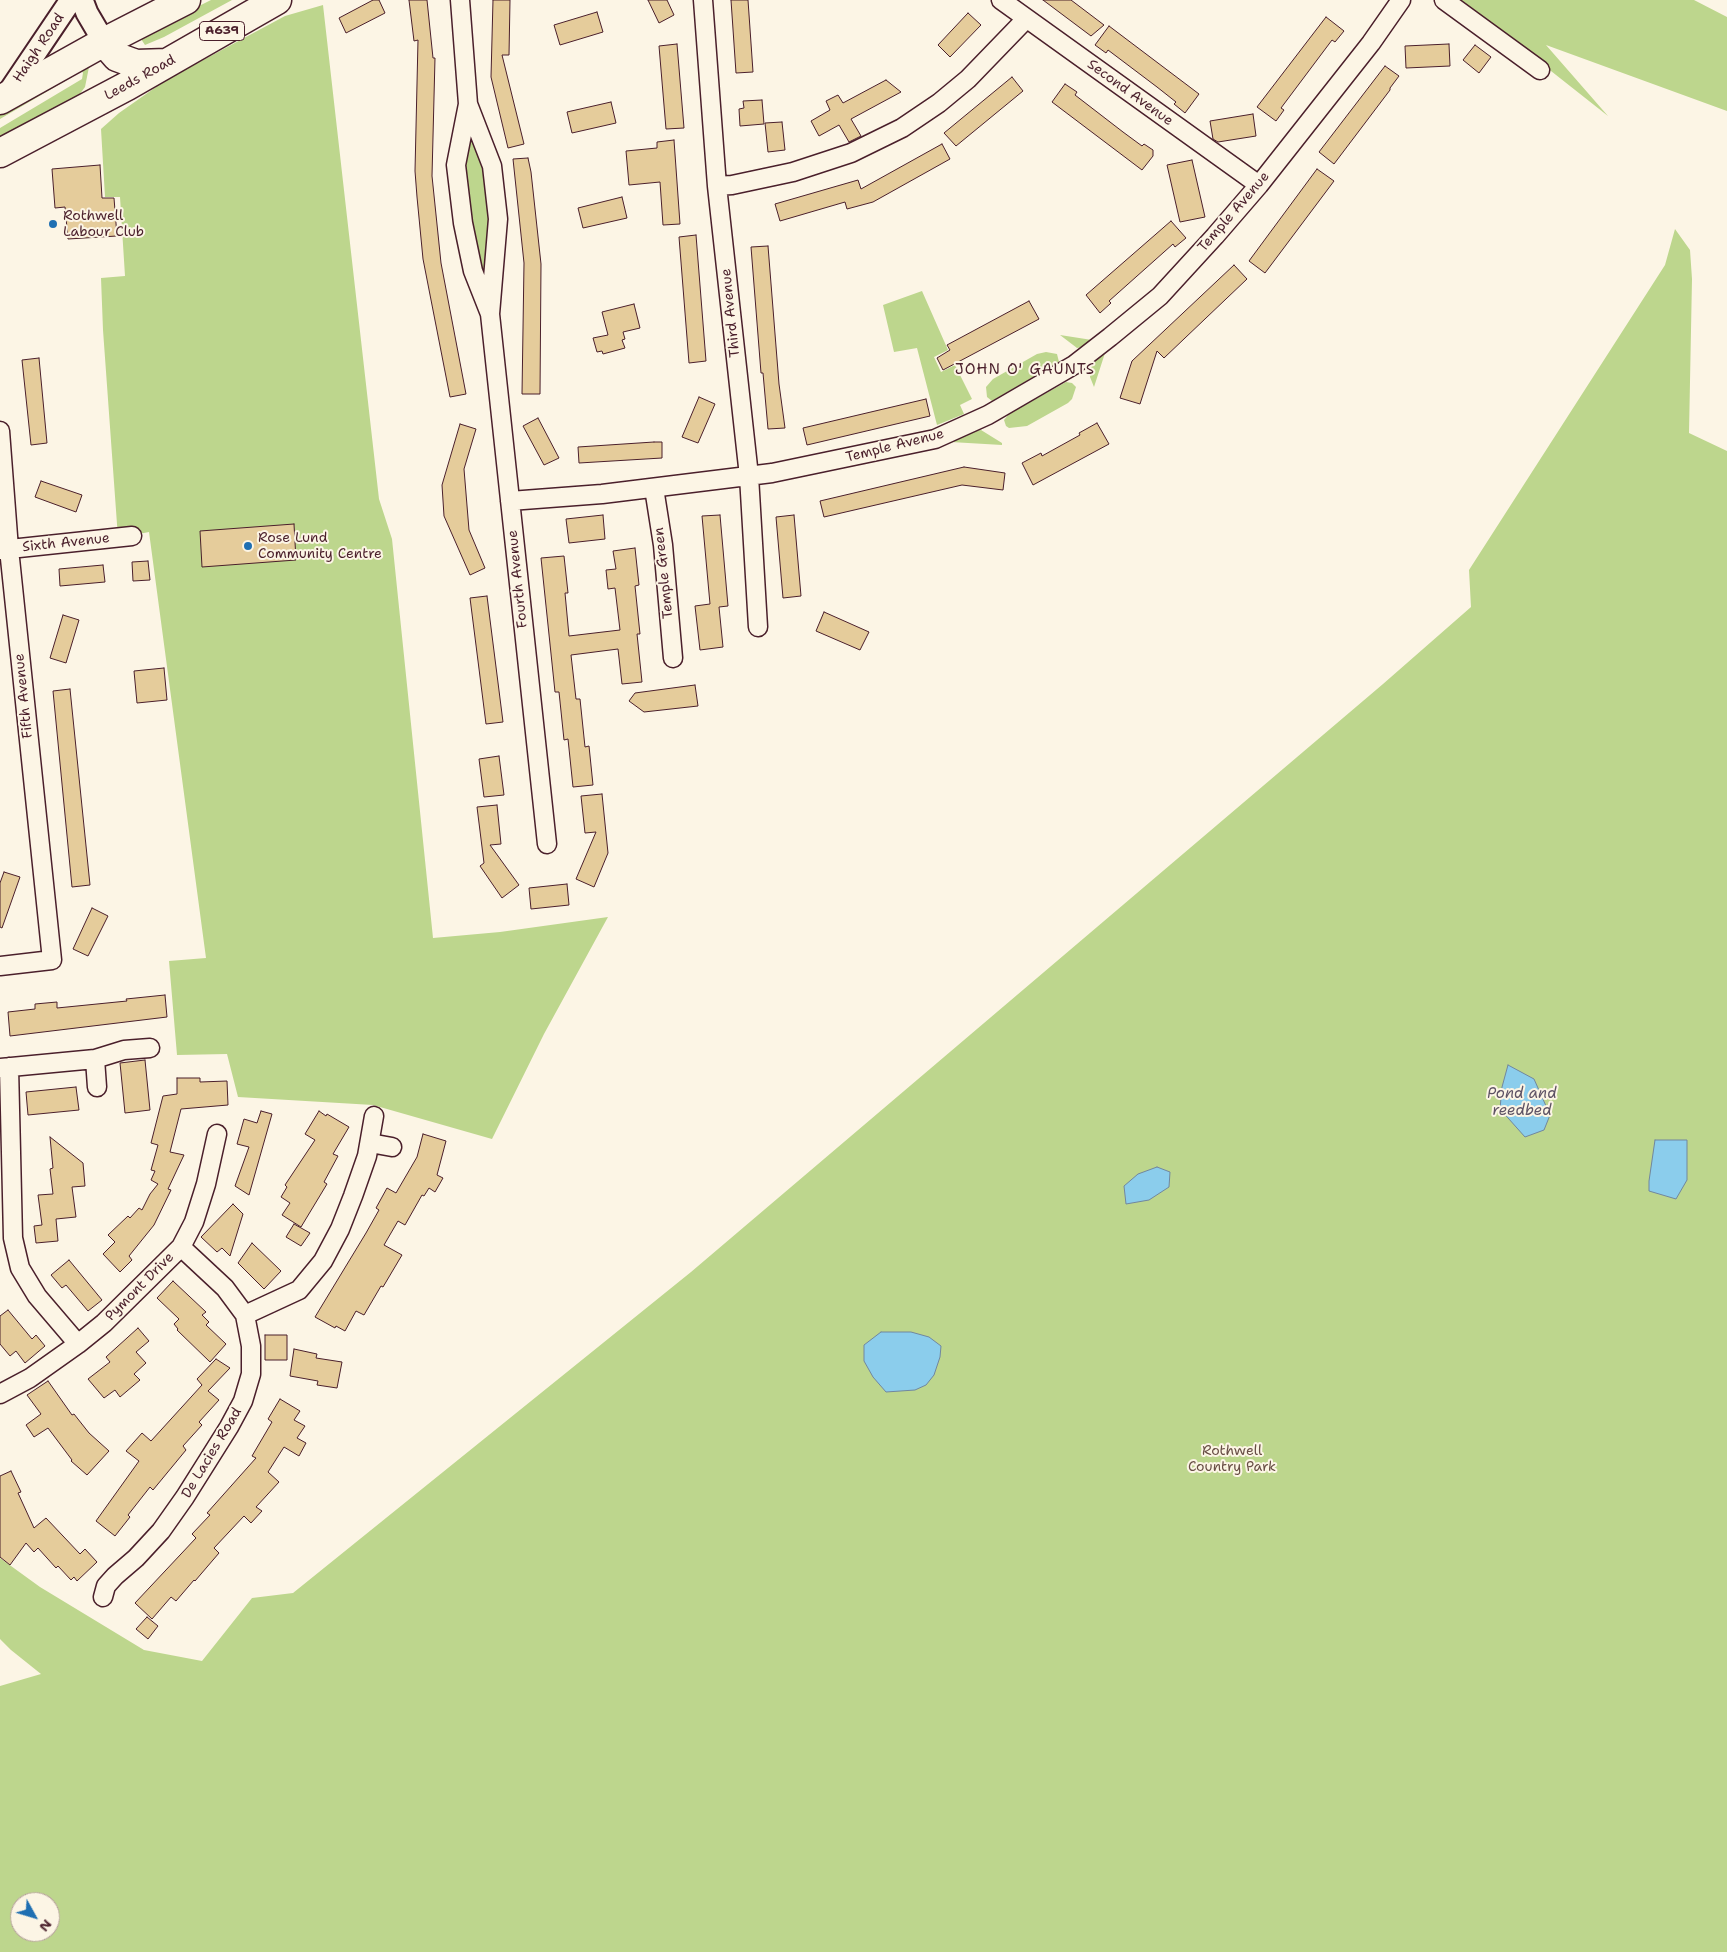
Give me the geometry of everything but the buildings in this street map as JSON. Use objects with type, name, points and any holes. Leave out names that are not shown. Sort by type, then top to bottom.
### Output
[{"type":"main road","points":[[3,98],[104,42],[186,0]]},
{"type":"main road","name":"Leeds Road","points":[[0,153],[91,105],[278,0]]},
{"type":"main road","points":[[104,42],[117,57],[136,64],[167,63]]},
{"type":"main road","points":[[91,105],[102,84],[104,42]]},
{"type":"street","name":"Haigh Road","points":[[3,98],[72,0]]},
{"type":"street","name":"Haigh Road","points":[[82,0],[86,13],[104,42]]},
{"type":"street","name":"Fourth Avenue","points":[[460,0],[468,104],[456,164],[463,223],[473,271],[490,314]]},
{"type":"street","name":"Third Avenue","points":[[703,0],[717,186],[749,476],[758,627]]},
{"type":"street","name":"Second Avenue","points":[[1002,0],[1259,185]]},
{"type":"street","name":"Temple Avenue","points":[[510,501],[654,488],[772,473],[934,439],[988,415],[1074,365],[1160,296],[1259,185],[1354,65],[1401,0]]},
{"type":"street","points":[[1444,0],[1540,70]]},
{"type":"street","points":[[717,186],[732,185],[794,172],[851,153],[902,128],[939,103],[961,85],[994,54],[1026,19]]},
{"type":"street","name":"Fourth Avenue","points":[[468,104],[492,166],[498,219],[490,314],[547,844]]},
{"type":"street","name":"Fifth Avenue","points":[[0,431],[4,550],[52,960],[0,966]]},
{"type":"street","name":"Temple Green","points":[[654,488],[663,545],[673,658]]},
{"type":"street","name":"Sixth Avenue","points":[[4,550],[132,536]]},
{"type":"street","points":[[78,1344],[37,1296],[20,1268],[6,1239],[4,1068],[95,1059],[124,1050],[150,1048]]},
{"type":"street","points":[[95,1059],[97,1087]]},
{"type":"street","points":[[245,1315],[299,1290],[323,1262],[340,1229],[353,1196],[370,1143],[374,1116]]},
{"type":"street","name":"Pymont Drive","points":[[0,1394],[30,1378],[104,1324],[181,1247],[194,1222],[206,1184],[217,1134]]},
{"type":"street","points":[[370,1143],[392,1147]]},
{"type":"street","name":"De Lacies Road","points":[[103,1597],[106,1586],[161,1531],[185,1497],[230,1427],[243,1401],[251,1374],[251,1346],[245,1315],[225,1288],[181,1247]]},
{"type":"green space","points":[[211,0],[232,0],[164,37],[145,45],[139,36]]},
{"type":"green space","points":[[1461,0],[1694,0],[1727,17],[1727,111],[1546,45],[1608,116]]},
{"type":"green space","points":[[323,5],[379,499],[392,539],[433,938],[500,932],[608,917],[544,1034],[492,1139],[373,1105],[238,1097],[227,1054],[177,1055],[169,961],[206,958],[149,532],[118,538],[101,278],[125,276],[120,197],[105,197],[101,129],[119,113],[166,80],[285,16]]},
{"type":"green space","points":[[87,63],[89,67],[85,87],[76,99],[0,139],[0,128],[82,79],[83,73],[80,67]]},
{"type":"green space","points":[[69,72],[72,77],[0,119],[0,109]]},
{"type":"green space","points":[[469,134],[484,170],[492,224],[485,268],[481,267],[471,235],[462,163]]},
{"type":"green space","name":"Rothwell Country Park","points":[[1675,229],[1690,250],[1692,279],[1689,433],[1727,451],[1727,1952],[0,1952],[0,1686],[41,1674],[0,1639],[0,1558],[40,1587],[144,1650],[202,1661],[252,1598],[293,1593],[691,1272],[1383,684],[1471,607],[1469,570],[1665,265]]},
{"type":"green space","points":[[922,291],[948,350],[934,357],[941,372],[955,365],[972,399],[960,405],[964,414],[937,425],[917,348],[894,352],[883,305]]},
{"type":"green space","points":[[1060,335],[1092,340],[1083,347],[1077,348]]},
{"type":"green space","points":[[1046,352],[1057,354],[1059,362],[992,401],[987,397],[986,387],[993,379],[1037,354]]},
{"type":"green space","points":[[1105,353],[1094,387],[1090,377],[1091,367]]},
{"type":"green space","points":[[1066,382],[1072,383],[1076,387],[1072,399],[1068,403],[1027,426],[1009,428],[1006,426],[1004,420],[1009,414]]},
{"type":"green space","points":[[981,430],[1002,443],[1002,445],[951,442],[956,437]]},
{"type":"water","name":"Pond and reedbed","points":[[1508,1065],[1534,1079],[1550,1115],[1544,1130],[1525,1137],[1500,1109],[1502,1087]]},
{"type":"water","points":[[1655,1140],[1687,1140],[1687,1180],[1676,1199],[1649,1191]]},
{"type":"water","points":[[1157,1167],[1170,1172],[1169,1187],[1149,1200],[1126,1204],[1124,1186],[1138,1174]]},
{"type":"water","points":[[881,1332],[911,1332],[929,1337],[941,1346],[940,1357],[934,1375],[926,1385],[915,1390],[886,1392],[873,1377],[864,1361],[864,1345]]},
{"type":"place","name":"Rothwell Labour Club","points":[[53,224]]},
{"type":"place","name":"Rose Lund Community Centre","points":[[248,546]]},
{"type":"district","name":"JOHN O' GAUNTS","points":[[1025,370]]}]
